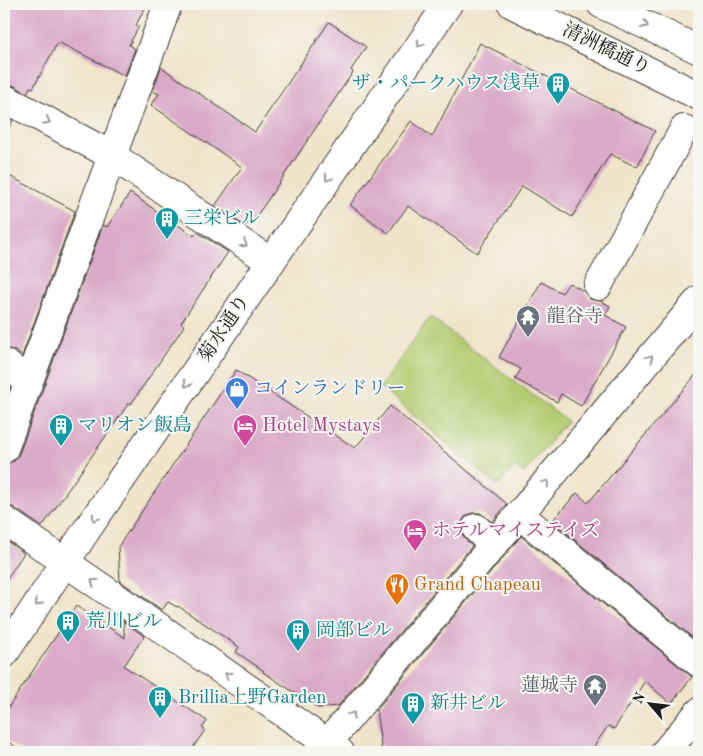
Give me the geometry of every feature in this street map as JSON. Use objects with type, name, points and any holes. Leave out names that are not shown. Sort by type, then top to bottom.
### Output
[{"type":"street","points":[[4,448],[168,4]]},
{"type":"street","name":"菊水通り","points":[[4,654],[65,562],[448,4]]},
{"type":"street","name":"清洲橋通り","points":[[512,4],[699,96]]},
{"type":"street","name":"清洲橋通り","points":[[601,4],[699,50]]},
{"type":"street","points":[[4,98],[111,155],[271,262]]},
{"type":"street","points":[[598,286],[684,129]]},
{"type":"street","points":[[4,520],[329,749],[484,537],[519,514],[699,300]]},
{"type":"street","points":[[4,363],[28,380]]},
{"type":"street","points":[[519,514],[699,663]]},
{"type":"street","points":[[665,752],[699,712]]},
{"type":"green space","points":[[430,317],[567,421],[524,473],[514,467],[498,486],[380,387]]},
{"type":"building","points":[[4,4],[147,4],[136,25],[139,26],[129,45],[135,49],[125,76],[58,42],[33,88],[30,87],[27,93],[4,82]]},
{"type":"building","points":[[329,22],[366,47],[351,70],[353,72],[265,204],[250,225],[246,223],[245,226],[215,206],[242,167],[151,105],[159,94],[153,91],[161,67],[255,132]]},
{"type":"building","points":[[480,43],[655,131],[637,167],[610,154],[572,217],[522,186],[477,253],[408,206],[388,233],[350,205],[411,121],[432,137]]},
{"type":"building","points":[[4,116],[13,120],[4,137]]},
{"type":"building","points":[[4,173],[75,211],[22,356],[13,350],[4,348]]},
{"type":"building","points":[[130,193],[194,236],[197,232],[228,252],[181,323],[184,326],[131,404],[129,403],[42,527],[13,507],[4,505],[4,464],[14,461],[19,454],[103,225],[107,227]]},
{"type":"building","points":[[541,282],[562,293],[569,283],[584,291],[590,299],[601,301],[610,306],[605,315],[626,327],[581,406],[561,394],[557,402],[515,379],[521,369],[499,357]]},
{"type":"building","points":[[236,370],[355,448],[390,406],[507,504],[492,522],[480,513],[472,513],[465,517],[461,524],[461,532],[472,546],[338,706],[318,708],[263,672],[236,652],[239,647],[178,606],[168,602],[162,610],[120,581],[118,547]]},
{"type":"building","points":[[699,371],[699,643],[552,521],[577,493],[588,503]]},
{"type":"building","points":[[4,382],[10,387],[4,404]]},
{"type":"building","points":[[521,536],[692,677],[671,704],[645,681],[614,729],[608,726],[590,752],[382,752],[376,710]]},
{"type":"building","points":[[4,539],[24,553],[4,583]]},
{"type":"building","points":[[76,606],[125,638],[123,621],[144,636],[124,666],[207,721],[202,728],[205,730],[190,752],[23,752],[4,739],[4,714]]},
{"type":"place","name":"ザ・パークハウス浅草","points":[[558,105]]},
{"type":"place","name":"三栄ビル","points":[[167,240]]},
{"type":"place","name":"龍谷寺","points":[[528,338]]},
{"type":"place","name":"コインランドリー","points":[[237,410]]},
{"type":"place","name":"マリオン飯島","points":[[61,447]]},
{"type":"place","name":"Hotel Mystays","points":[[245,447]]},
{"type":"place","name":"ホテルマイステイズ","points":[[415,552]]},
{"type":"place","name":"Grand Chapeau","points":[[397,606]]},
{"type":"place","name":"荒川ビル","points":[[68,643]]},
{"type":"place","name":"岡部ビル","points":[[298,652]]},
{"type":"place","name":"蓮城寺","points":[[595,707]]},
{"type":"place","name":"Brillia上野Garden","points":[[160,719]]},
{"type":"place","name":"新井ビル","points":[[413,725]]}]
